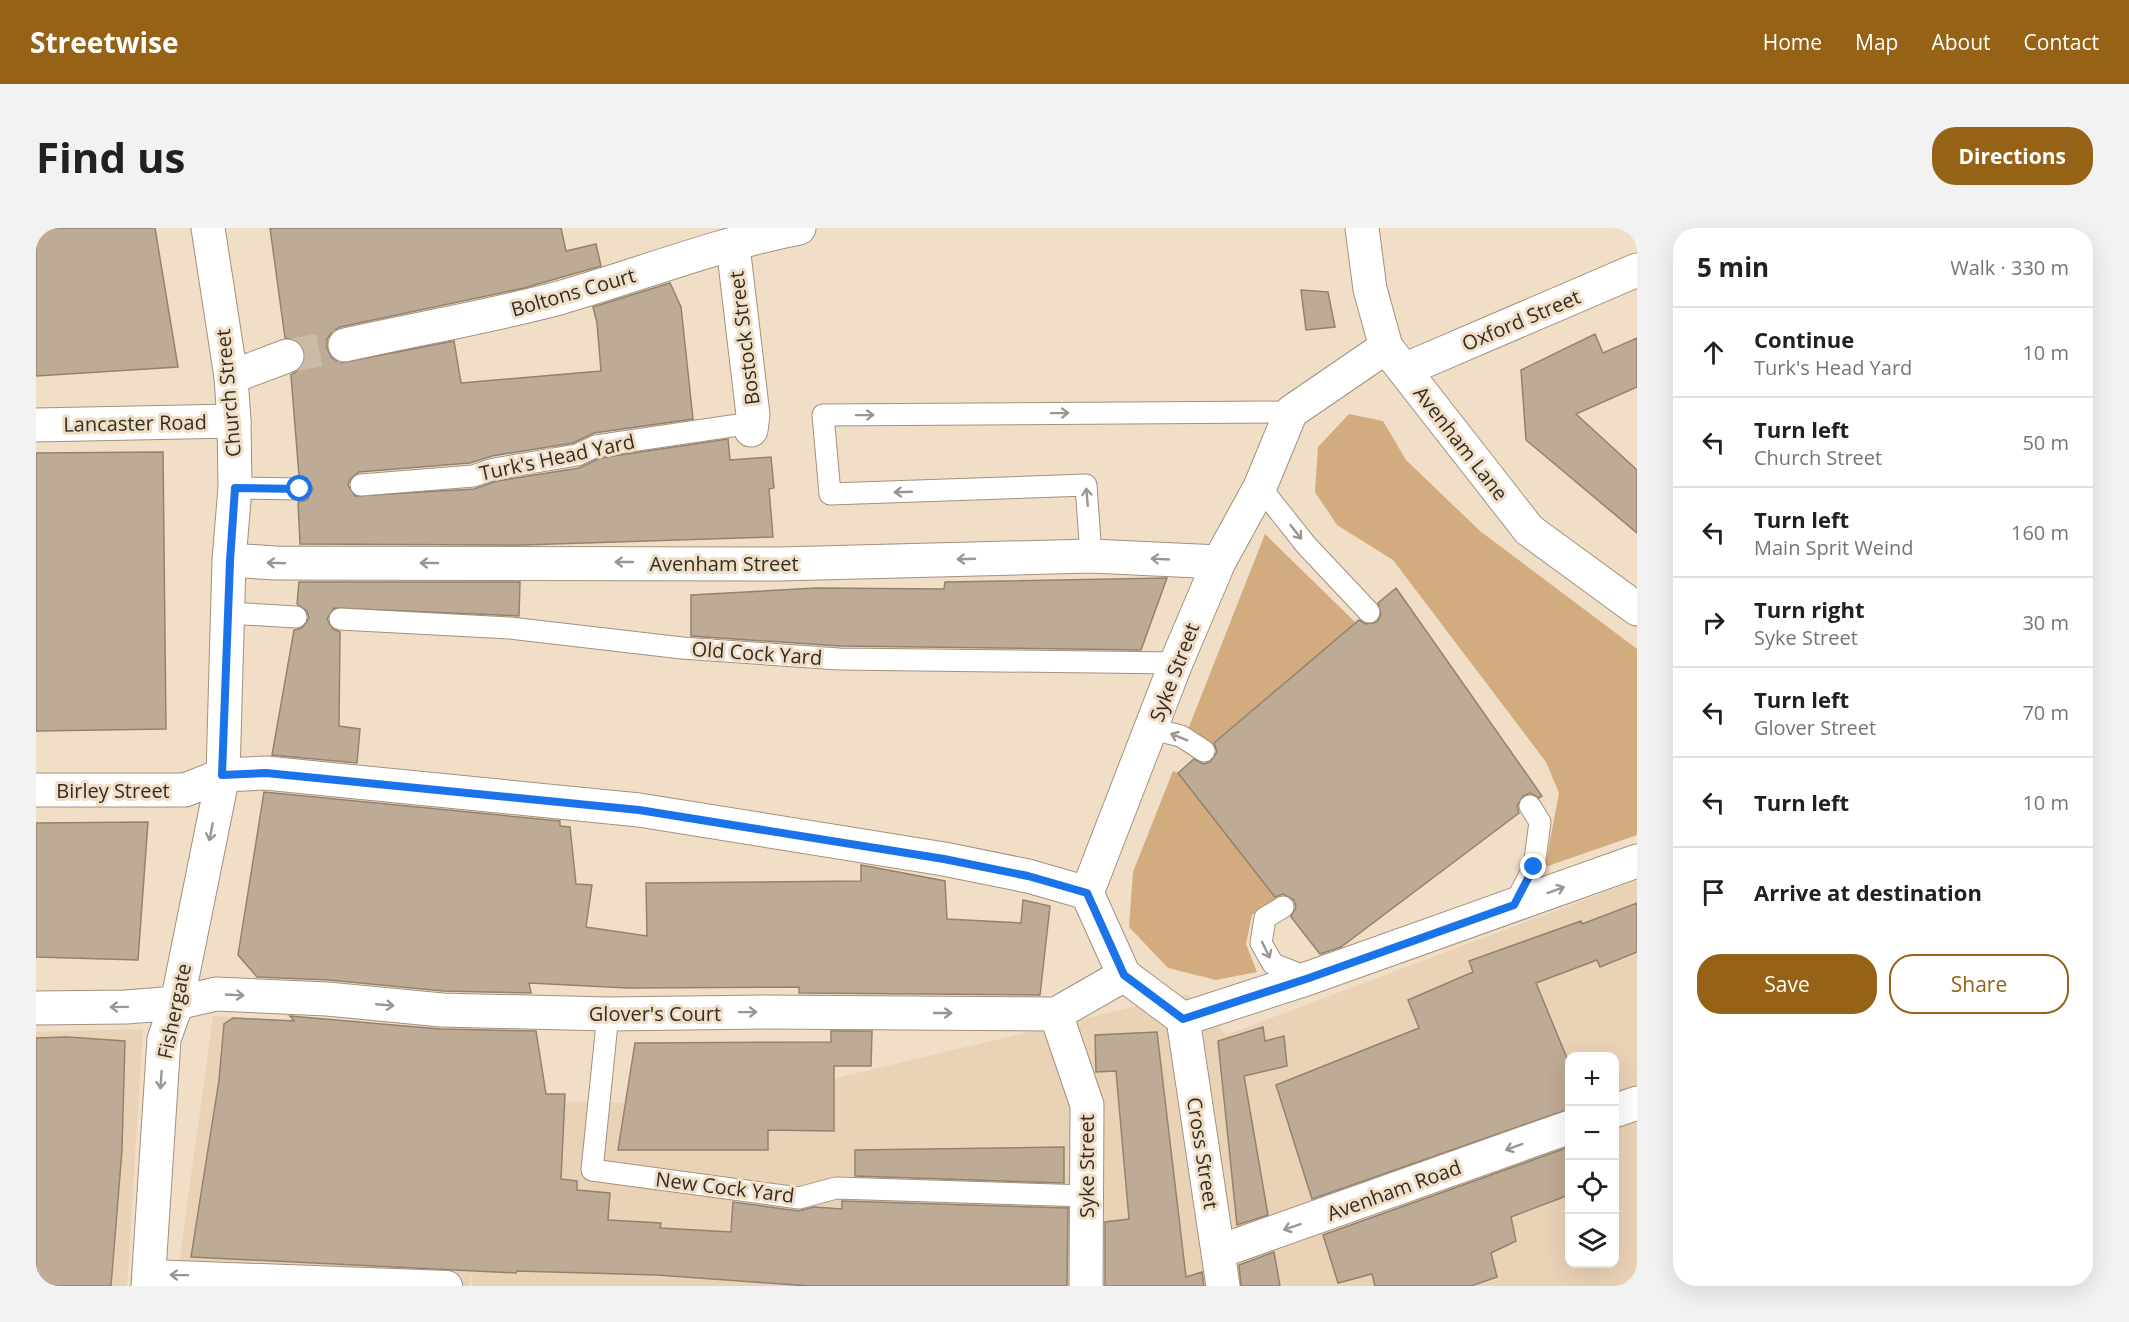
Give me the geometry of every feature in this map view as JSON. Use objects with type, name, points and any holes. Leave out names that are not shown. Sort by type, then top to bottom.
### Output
[{"type":"street","name":"Church Street","points":[[208,228],[231,377],[234,421],[235,488],[222,775]]},
{"type":"street","name":"Boltons Court","points":[[345,345],[538,303],[733,246],[754,237],[799,228]]},
{"type":"street","name":"Avenham Lane","points":[[1362,228],[1370,289],[1395,359],[1529,530],[1637,609]]},
{"type":"street","name":"Bostock Street","points":[[733,246],[753,415],[751,427]]},
{"type":"street","name":"Oxford Street","points":[[1395,359],[1637,270]]},
{"type":"street","points":[[231,377],[287,356]]},
{"type":"street","points":[[1291,412],[1395,359]]},
{"type":"street","name":"Syke Street","points":[[1087,893],[1176,663],[1219,562],[1260,487],[1291,412]]},
{"type":"street","name":"Lancaster Road","points":[[36,425],[234,421]]},
{"type":"street","name":"Avenham Street","points":[[230,561],[778,564],[1091,556],[1219,562]]},
{"type":"street","name":"Birley Street","points":[[36,789],[185,790],[222,775],[266,773],[639,810],[944,859],[1028,876],[1087,893]]},
{"type":"street","name":"Fishergate","points":[[148,1280],[164,1038],[177,1002],[222,775]]},
{"type":"street","points":[[1087,893],[1124,975],[1183,1019],[1309,978],[1637,861]]},
{"type":"street","points":[[1056,1014],[1124,975]]},
{"type":"street","name":"Glover's Court","points":[[36,1008],[126,1007],[177,1002],[216,994],[327,999],[442,1010],[608,1014],[764,1012],[1056,1014]]},
{"type":"street","name":"Syke Street","points":[[1056,1014],[1087,1105],[1086,1286]]},
{"type":"street","name":"Cross Street","points":[[1183,1019],[1223,1286]]},
{"type":"street","points":[[1619,1109],[1637,1102]]},
{"type":"street","name":"Avenham Road","points":[[1218,1252],[1565,1128]]},
{"type":"street","points":[[148,1280],[447,1286]]},
{"type":"lane","points":[[1091,556],[1086,485],[830,494],[823,415],[1291,412]]},
{"type":"lane","name":"Turk's Head Yard","points":[[361,485],[473,476],[494,469],[577,455],[596,446],[751,427]]},
{"type":"lane","points":[[1260,487],[1306,545],[1369,612]]},
{"type":"lane","points":[[235,488],[300,489]]},
{"type":"lane","points":[[229,613],[296,617]]},
{"type":"lane","name":"Old Cock Yard","points":[[340,619],[510,628],[682,648],[839,659],[1176,663]]},
{"type":"lane","points":[[1152,729],[1181,736],[1204,751]]},
{"type":"lane","points":[[1514,905],[1534,867],[1540,822],[1530,806]]},
{"type":"lane","points":[[1283,907],[1265,918],[1261,943],[1273,964],[1309,978]]},
{"type":"lane","name":"New Cock Yard","points":[[608,1014],[592,1170],[800,1197],[836,1188],[1087,1196]]},
{"type":"shaded area","points":[[1349,414],[1383,421],[1406,460],[1480,531],[1637,649],[1637,835],[1545,867],[1559,793],[1546,762],[1393,560],[1337,525],[1315,492],[1318,447]]},
{"type":"shaded area","points":[[1265,534],[1356,623],[1209,747],[1187,732]]},
{"type":"shaded area","points":[[1173,771],[1178,773],[1276,898],[1252,915],[1246,944],[1257,972],[1216,980],[1168,968],[1129,927],[1133,872]]},
{"type":"shaded area","points":[[1637,880],[1637,1286],[472,1286],[471,1273],[469,1286],[176,1286],[213,1016],[491,1029],[485,1099],[669,1104],[803,1086],[1187,994],[1226,1035]]},
{"type":"shaded area","points":[[143,1029],[127,1286],[36,1286],[36,1032]]},
{"type":"building","points":[[36,228],[155,228],[178,367],[36,376]]},
{"type":"building","points":[[270,228],[561,228],[566,251],[596,244],[601,266],[524,288],[340,327],[333,331],[327,339],[327,348],[331,357],[340,363],[454,341],[461,383],[601,371],[597,323],[593,307],[670,283],[681,307],[693,419],[594,433],[573,443],[492,456],[470,463],[359,472],[350,479],[348,485],[355,496],[474,489],[497,481],[579,468],[600,458],[728,439],[730,460],[771,457],[774,488],[769,489],[773,537],[522,545],[300,544],[298,502],[307,500],[313,489],[307,478],[299,476],[291,375],[301,368],[306,358],[305,350],[299,342],[285,338]]},
{"type":"building","points":[[1301,290],[1328,292],[1335,327],[1306,330]]},
{"type":"building","points":[[1595,334],[1603,353],[1637,338],[1637,387],[1576,414],[1637,470],[1637,533],[1526,440],[1521,370]]},
{"type":"building","points":[[163,452],[166,729],[36,731],[36,453]]},
{"type":"building","points":[[1167,578],[1141,650],[840,646],[691,636],[691,595],[816,588],[944,589],[945,582]]},
{"type":"building","points":[[299,582],[520,582],[519,616],[334,608],[327,619],[333,629],[340,632],[339,726],[360,729],[357,763],[272,755],[294,630],[302,628],[309,618],[307,611],[297,604]]},
{"type":"building","points":[[1396,588],[1542,796],[1539,798],[1530,793],[1523,796],[1517,806],[1519,813],[1341,947],[1320,954],[1291,917],[1296,907],[1294,900],[1283,894],[1275,897],[1178,773],[1194,759],[1203,764],[1210,762],[1217,752],[1214,743],[1359,620],[1366,624],[1377,622],[1381,615],[1378,603]]},
{"type":"building","points":[[264,792],[560,821],[560,826],[570,827],[576,884],[592,885],[586,927],[647,936],[646,883],[861,881],[861,865],[945,881],[947,919],[1021,923],[1023,900],[1050,906],[1040,995],[799,993],[799,987],[628,988],[529,983],[531,993],[443,991],[329,980],[257,977],[238,955]]},
{"type":"building","points":[[148,822],[138,960],[36,957],[36,823]]},
{"type":"building","points":[[1637,903],[1637,952],[1600,967],[1597,960],[1536,983],[1565,1053],[1565,1110],[1312,1199],[1276,1085],[1419,1028],[1408,1000],[1473,972],[1469,961],[1581,921],[1582,924]]},
{"type":"building","points":[[290,1016],[440,1029],[536,1031],[546,1094],[565,1094],[561,1179],[577,1181],[577,1190],[610,1193],[608,1220],[661,1223],[660,1228],[731,1232],[733,1202],[798,1211],[814,1207],[842,1209],[842,1201],[1068,1208],[1067,1286],[809,1286],[657,1275],[517,1271],[516,1273],[191,1257],[219,1080],[224,1024],[233,1018],[294,1021]]},
{"type":"building","points":[[1263,1027],[1265,1041],[1284,1036],[1287,1066],[1244,1076],[1268,1215],[1237,1225],[1218,1041]]},
{"type":"building","points":[[831,1031],[872,1031],[871,1066],[834,1066],[834,1131],[768,1130],[768,1150],[618,1150],[635,1043],[831,1042]]},
{"type":"building","points":[[1157,1032],[1186,1277],[1202,1272],[1204,1286],[1105,1286],[1105,1222],[1129,1219],[1116,1071],[1096,1072],[1095,1035]]},
{"type":"building","points":[[67,1037],[125,1041],[122,1150],[111,1286],[36,1286],[36,1038]]},
{"type":"building","points":[[1064,1147],[1064,1183],[855,1176],[855,1150]]},
{"type":"building","points":[[1565,1148],[1565,1197],[1511,1217],[1516,1241],[1491,1253],[1497,1277],[1471,1286],[1375,1286],[1372,1274],[1338,1283],[1323,1235]]},
{"type":"building","points":[[1274,1252],[1280,1286],[1241,1286],[1239,1265]]},
{"type":"tunnel","points":[[287,356],[345,345]]},
{"type":"route","points":[[300,489],[235,488],[222,775],[266,773],[639,810],[944,859],[1028,876],[1087,893],[1124,975],[1183,1019],[1309,978],[1514,905],[1534,867]]}]
